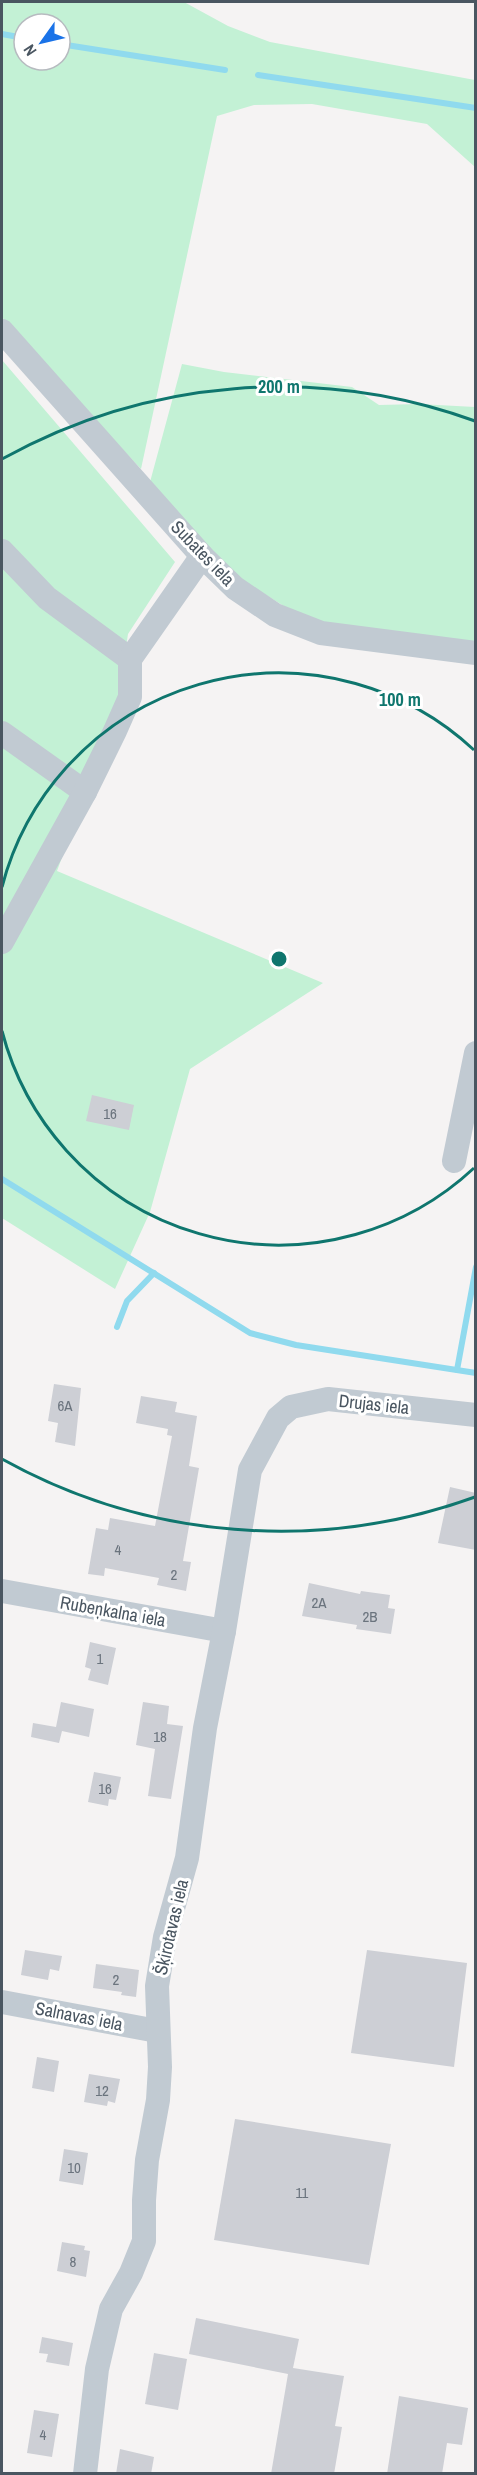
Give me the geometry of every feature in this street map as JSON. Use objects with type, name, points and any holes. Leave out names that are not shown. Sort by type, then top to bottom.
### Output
[{"type":"street","name":"Subates iela","points":[[2,331],[202,556],[235,588],[275,615],[321,633],[476,653]]},
{"type":"street","points":[[2,551],[46,598],[130,659]]},
{"type":"street","points":[[2,942],[85,792],[130,697],[130,659],[202,556]]},
{"type":"street","points":[[2,733],[85,792]]},
{"type":"street","points":[[454,1161],[476,1053]]},
{"type":"street","name":"Drujas iela","points":[[278,1418],[291,1407],[328,1399],[476,1415]]},
{"type":"street","name":"Šķirotavas iela","points":[[85,2474],[97,2369],[111,2309],[132,2273],[144,2241],[146,2170],[158,2100],[160,2067],[158,1986],[164,1947],[187,1858],[207,1711],[224,1631],[250,1470],[278,1418]]},
{"type":"street","name":"Rubeņkalna iela","points":[[2,1591],[224,1631]]},
{"type":"street","name":"Salnavas iela","points":[[2,2002],[158,2031]]},
{"type":"green space","points":[[2,2],[184,2],[228,26],[270,42],[475,80],[475,167],[427,124],[312,104],[254,105],[217,116],[141,469],[19,339],[2,317]]},
{"type":"green space","points":[[2,360],[175,562],[128,634],[117,706],[57,871],[323,983],[190,1069],[150,1212],[115,1289],[2,1218]]},
{"type":"green space","points":[[182,364],[224,372],[352,387],[379,405],[419,404],[475,407],[475,647],[311,623],[229,572],[150,482]]},
{"type":"building","points":[[92,1095],[134,1105],[129,1130],[86,1121]]},
{"type":"building","points":[[54,1384],[81,1388],[75,1446],[55,1442],[58,1423],[48,1421]]},
{"type":"building","points":[[141,1396],[177,1402],[175,1412],[197,1416],[189,1466],[199,1468],[183,1561],[191,1562],[186,1591],[157,1585],[159,1578],[105,1568],[104,1576],[88,1574],[96,1528],[108,1530],[110,1518],[155,1526],[172,1436],[167,1435],[168,1429],[136,1423]]},
{"type":"building","points":[[450,1487],[476,1493],[476,1550],[438,1543]]},
{"type":"building","points":[[309,1583],[360,1594],[361,1591],[390,1595],[388,1608],[395,1609],[391,1634],[356,1629],[357,1625],[302,1616]]},
{"type":"building","points":[[90,1642],[116,1648],[108,1685],[88,1680],[91,1669],[85,1667]]},
{"type":"building","points":[[61,1702],[94,1709],[89,1737],[62,1731],[59,1743],[31,1737],[33,1723],[56,1727]]},
{"type":"building","points":[[143,1702],[169,1706],[167,1724],[183,1726],[171,1799],[148,1796],[155,1749],[136,1745]]},
{"type":"building","points":[[94,1772],[121,1777],[116,1800],[109,1799],[108,1806],[88,1802]]},
{"type":"building","points":[[25,1950],[62,1956],[59,1971],[50,1969],[48,1980],[21,1975]]},
{"type":"building","points":[[367,1950],[467,1963],[454,2067],[351,2053]]},
{"type":"building","points":[[96,1964],[139,1970],[136,1997],[121,1995],[122,1992],[93,1988]]},
{"type":"building","points":[[37,2057],[59,2061],[54,2092],[32,2088]]},
{"type":"building","points":[[89,2074],[120,2079],[115,2103],[108,2101],[107,2106],[84,2102]]},
{"type":"building","points":[[235,2119],[391,2144],[369,2265],[214,2240]]},
{"type":"building","points":[[64,2149],[88,2153],[83,2185],[59,2181]]},
{"type":"building","points":[[62,2242],[85,2246],[84,2250],[90,2251],[86,2277],[57,2271]]},
{"type":"building","points":[[196,2318],[299,2339],[293,2368],[344,2376],[335,2426],[342,2427],[334,2474],[271,2474],[288,2374],[189,2354]]},
{"type":"building","points":[[42,2337],[73,2343],[69,2366],[46,2362],[48,2354],[39,2353]]},
{"type":"building","points":[[154,2353],[187,2359],[178,2410],[145,2404]]},
{"type":"building","points":[[399,2396],[468,2408],[462,2445],[447,2443],[442,2474],[387,2474]]},
{"type":"building","points":[[34,2410],[59,2414],[52,2457],[27,2453]]},
{"type":"building","points":[[120,2449],[154,2457],[151,2474],[116,2474]]},
{"type":"waterway","points":[[2,34],[12,36]]},
{"type":"waterway","points":[[72,46],[225,70]]},
{"type":"waterway","points":[[258,75],[476,108]]},
{"type":"waterway","points":[[2,1179],[250,1333],[296,1345],[476,1373]]},
{"type":"waterway","points":[[457,1370],[476,1267]]},
{"type":"waterway","points":[[117,1327],[127,1301],[154,1273]]}]
